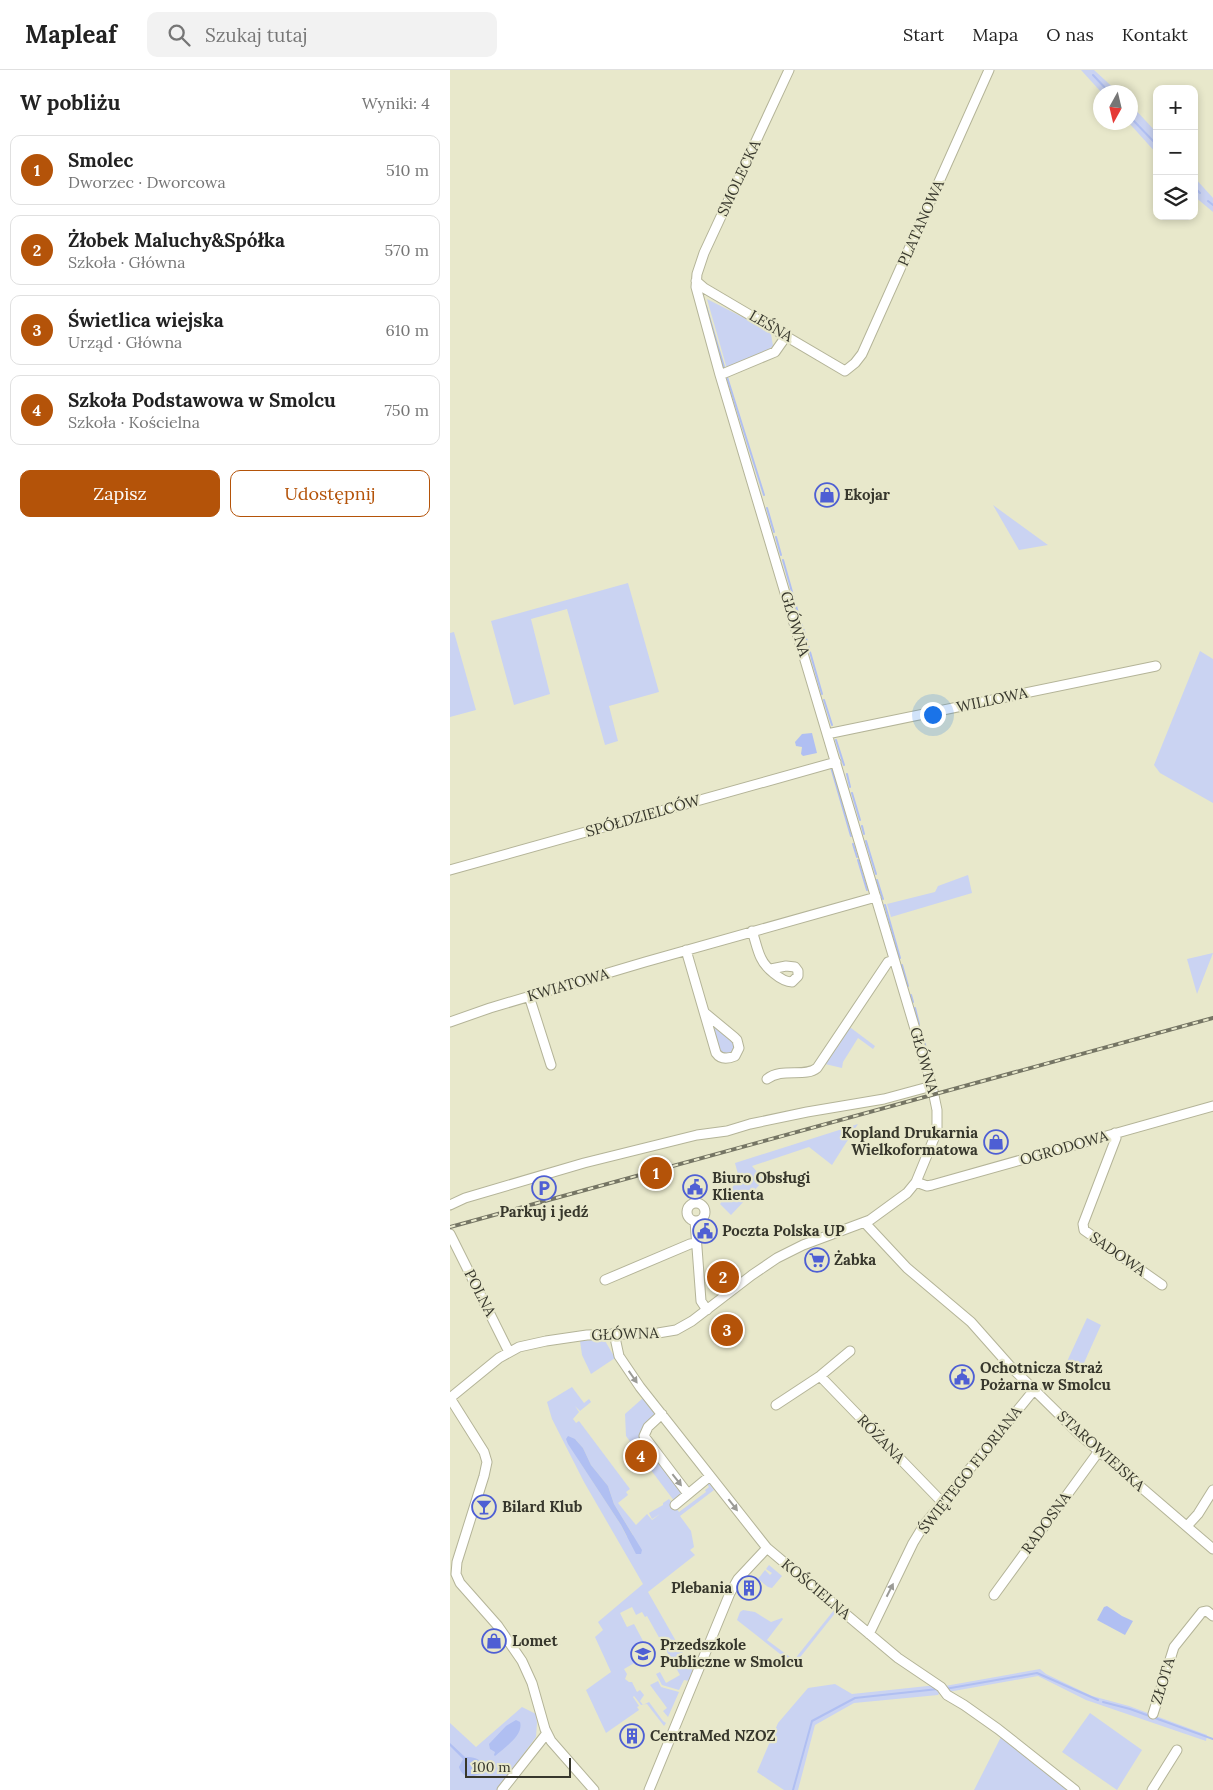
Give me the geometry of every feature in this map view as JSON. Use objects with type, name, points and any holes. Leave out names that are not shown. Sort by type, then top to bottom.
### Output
[{"type":"street","name":"SMOLECKA","points":[[696,284],[698,269],[704,253],[789,70]]},
{"type":"street","name":"PLATANOWA","points":[[845,370],[855,363],[862,354],[990,70]]},
{"type":"street","name":"LEŚNA","points":[[696,284],[845,370]]},
{"type":"street","name":"GŁÓWNA","points":[[594,1790],[555,1747],[547,1733],[536,1693],[522,1661],[498,1626],[460,1583],[453,1568],[484,1476],[486,1462],[482,1448],[450,1398],[509,1352],[529,1344],[614,1333],[658,1333],[672,1331],[692,1321],[752,1275],[784,1254],[865,1223],[903,1196],[916,1182],[937,1131],[937,1110],[932,1086],[720,375],[696,284]]},
{"type":"street","points":[[720,375],[774,352],[787,335]]},
{"type":"street","name":"WILLOWA","points":[[827,734],[1156,666]]},
{"type":"street","name":"SPÓŁDZIELCÓW","points":[[450,870],[836,762]]},
{"type":"street","name":"KWIATOWA","points":[[450,1022],[529,996],[876,897]]},
{"type":"street","points":[[752,931],[760,956],[764,964],[771,969]]},
{"type":"street","points":[[686,950],[705,1013],[718,1056],[726,1059],[735,1056],[739,1048],[737,1040],[705,1013]]},
{"type":"street","points":[[767,1080],[778,1074],[810,1072],[817,1068],[888,962],[894,960]]},
{"type":"street","points":[[529,996],[551,1064]]},
{"type":"street","points":[[450,1204],[584,1163],[697,1135],[727,1131],[807,1112],[876,1101],[932,1086]]},
{"type":"street","name":"OGRODOWA","points":[[916,1182],[927,1186],[932,1185],[1213,1106]]},
{"type":"street","name":"SADOWA","points":[[1114,1133],[1116,1138],[1083,1224],[1084,1230],[1162,1285]]},
{"type":"street","points":[[695,1221],[700,1300],[707,1310]]},
{"type":"street","name":"STAROWIEJSKA","points":[[865,1223],[907,1268],[965,1316],[1005,1361],[1080,1434],[1213,1549]]},
{"type":"street","name":"POLNA","points":[[450,1234],[509,1352]]},
{"type":"street","points":[[605,1280],[696,1243]]},
{"type":"street","name":"KOŚCIELNA","points":[[614,1333],[619,1356],[623,1362],[767,1548],[898,1658],[942,1689],[947,1695],[998,1729],[1076,1790]]},
{"type":"street","points":[[776,1405],[820,1376],[850,1350]]},
{"type":"street","name":"RÓŻANA","points":[[820,1376],[942,1502]]},
{"type":"street","name":"ŚWIĘTEGO FLORIANA","points":[[869,1634],[924,1524],[1034,1390]]},
{"type":"street","points":[[662,1414],[648,1427],[644,1436],[688,1494]]},
{"type":"street","name":"RADOSNA","points":[[994,1595],[1099,1451]]},
{"type":"street","points":[[675,1505],[710,1476]]},
{"type":"street","points":[[1187,1526],[1198,1514],[1213,1490]]},
{"type":"street","points":[[649,1790],[730,1593],[738,1579],[767,1548]]},
{"type":"street","name":"ZŁOTA","points":[[1153,1714],[1174,1647],[1202,1612],[1207,1611],[1213,1616]]},
{"type":"street","points":[[502,1790],[547,1733]]},
{"type":"street","points":[[1152,1790],[1177,1750]]},
{"type":"shaded area","points":[[1081,70],[1094,70],[1110,85],[1095,85]]},
{"type":"shaded area","points":[[1138,113],[1153,129],[1153,150],[1135,130],[1138,130]]},
{"type":"shaded area","points":[[1198,181],[1213,198],[1213,212],[1198,199]]},
{"type":"shaded area","points":[[707,299],[756,324],[771,334],[773,346],[764,353],[727,369]]},
{"type":"shaded area","points":[[993,505],[1048,545],[1019,550]]},
{"type":"shaded area","points":[[628,583],[659,692],[609,706],[618,741],[605,745],[567,609],[531,619],[550,694],[514,705],[491,621]]},
{"type":"shaded area","points":[[454,632],[476,710],[450,717],[450,633]]},
{"type":"shaded area","points":[[1200,651],[1213,659],[1213,803],[1160,773],[1154,765]]},
{"type":"shaded area","points":[[968,875],[972,893],[891,917],[887,904],[935,892],[938,886]]},
{"type":"shaded area","points":[[1213,953],[1197,994],[1187,959]]},
{"type":"shaded area","points":[[714,1024],[736,1044],[732,1055],[720,1054],[710,1026]]},
{"type":"shaded area","points":[[847,1025],[875,1046],[873,1049],[858,1038],[843,1062],[842,1068],[825,1064]]},
{"type":"shaded area","points":[[858,1124],[832,1165],[809,1147],[752,1166],[764,1180],[731,1215],[720,1204],[739,1178],[735,1163]]},
{"type":"shaded area","points":[[1087,1318],[1101,1325],[1079,1374],[1064,1368]]},
{"type":"shaded area","points":[[604,1339],[615,1358],[591,1374],[582,1355],[580,1341]]},
{"type":"shaded area","points":[[572,1387],[584,1403],[589,1399],[591,1402],[580,1411],[575,1406],[579,1412],[573,1419],[576,1423],[579,1421],[630,1489],[626,1492],[628,1495],[618,1503],[636,1525],[647,1514],[652,1520],[660,1514],[652,1519],[649,1513],[669,1499],[679,1512],[706,1492],[705,1490],[709,1487],[707,1484],[709,1483],[714,1490],[680,1516],[691,1531],[694,1547],[690,1550],[695,1555],[648,1592],[693,1671],[689,1681],[684,1680],[679,1690],[662,1685],[656,1674],[660,1672],[666,1683],[680,1675],[647,1616],[645,1617],[642,1612],[636,1615],[632,1607],[620,1613],[627,1627],[634,1624],[650,1654],[624,1669],[627,1674],[625,1679],[632,1682],[637,1692],[640,1690],[644,1695],[640,1701],[643,1705],[634,1696],[639,1710],[606,1733],[586,1690],[611,1672],[595,1637],[603,1630],[598,1622],[643,1584],[584,1482],[552,1419],[547,1402]],"holes":[[[575,1439],[583,1448],[591,1465],[608,1486],[614,1504],[633,1535],[627,1537],[578,1459]]]},
{"type":"shaded area","points":[[643,1398],[656,1416],[644,1442],[635,1448],[626,1436],[625,1414]]},
{"type":"shaded area","points":[[648,1446],[682,1492],[675,1502],[638,1453]]},
{"type":"shaded area","points":[[769,1565],[782,1576],[772,1588],[758,1579],[765,1570],[770,1575],[772,1573],[766,1569]]},
{"type":"shaded area","points":[[743,1610],[755,1612],[771,1622],[782,1618],[767,1640],[794,1660],[834,1610],[836,1612],[794,1665],[737,1620],[740,1612]]},
{"type":"shaded area","points":[[1040,1669],[1046,1674],[1092,1696],[1129,1706],[1207,1735],[1206,1741],[1086,1700],[1038,1676],[948,1692],[945,1686]]},
{"type":"shaded area","points":[[658,1681],[661,1687],[679,1692],[668,1717],[663,1711],[667,1708],[650,1685]]},
{"type":"shaded area","points":[[835,1684],[852,1694],[937,1685],[941,1690],[938,1695],[854,1703],[815,1725],[798,1790],[784,1790],[757,1772],[778,1723],[808,1688]]},
{"type":"shaded area","points":[[649,1702],[666,1723],[664,1726],[647,1704],[644,1705]]},
{"type":"shaded area","points":[[522,1707],[536,1714],[536,1737],[497,1790],[450,1790],[450,1723],[476,1747]]},
{"type":"shaded area","points":[[1090,1713],[1142,1750],[1117,1790],[1062,1752]]},
{"type":"shaded area","points":[[1001,1737],[1070,1790],[974,1790]]},
{"type":"water","points":[[812,733],[817,753],[803,756],[801,754],[802,747],[796,746],[795,742],[802,734]]},
{"type":"water","points":[[568,1436],[575,1439],[583,1448],[591,1465],[608,1486],[614,1504],[642,1550],[641,1554],[636,1554],[621,1525],[568,1444],[566,1439]]},
{"type":"water","points":[[1107,1606],[1133,1621],[1125,1635],[1097,1620],[1104,1607]]},
{"type":"water","points":[[516,1720],[520,1722],[519,1732],[495,1756],[495,1752],[490,1749],[489,1744],[506,1726]]},
{"type":"water","points":[[450,1743],[465,1757],[473,1757],[479,1760],[483,1765],[482,1773],[475,1776],[463,1774],[459,1767],[463,1759],[450,1746]]},
{"type":"waterway","points":[[1093,75],[1102,85]]},
{"type":"waterway","points":[[1138,125],[1153,141]]},
{"type":"waterway","points":[[1208,201],[1213,205]]},
{"type":"waterway","points":[[706,306],[724,367]]},
{"type":"waterway","points":[[727,377],[764,495]]},
{"type":"waterway","points":[[767,508],[774,532]]},
{"type":"waterway","points":[[776,537],[781,555]]},
{"type":"waterway","points":[[783,560],[798,613]]},
{"type":"waterway","points":[[800,620],[805,634]]},
{"type":"waterway","points":[[806,638],[822,694]]},
{"type":"waterway","points":[[824,700],[832,725]]},
{"type":"waterway","points":[[836,740],[844,765]]},
{"type":"waterway","points":[[831,767],[851,836]]},
{"type":"waterway","points":[[847,774],[850,787]]},
{"type":"waterway","points":[[852,793],[860,820]]},
{"type":"waterway","points":[[862,826],[864,834]]},
{"type":"waterway","points":[[866,841],[876,874]]},
{"type":"waterway","points":[[853,844],[857,857]]},
{"type":"waterway","points":[[858,860],[867,890]]},
{"type":"waterway","points":[[877,880],[883,899]]},
{"type":"waterway","points":[[885,905],[900,958]]},
{"type":"waterway","points":[[902,965],[908,986]]},
{"type":"waterway","points":[[911,995],[913,1002]]},
{"type":"waterway","points":[[915,1008],[919,1024]]},
{"type":"waterway","points":[[921,1031],[931,1065]]},
{"type":"waterway","points":[[945,1689],[1037,1673],[1098,1700]]},
{"type":"waterway","points":[[793,1790],[812,1721],[855,1698],[938,1689]]},
{"type":"waterway","points":[[1103,1702],[1130,1709],[1213,1739]]},
{"type":"railway","points":[[450,1227],[1213,1018]]},
{"type":"place","name":"Ekojar","points":[[827,495]]},
{"type":"place","name":"Kopland Drukarnia Wielkoformatowa","points":[[996,1142]]},
{"type":"place","name":"Smolec","points":[[656,1173]]},
{"type":"place","name":"Biuro Obsługi Klienta","points":[[695,1187]]},
{"type":"place","name":"Parkuj i jedź","points":[[544,1188]]},
{"type":"place","name":"Poczta Polska UP","points":[[705,1231]]},
{"type":"place","name":"Żabka","points":[[817,1260]]},
{"type":"place","name":"Żłobek Maluchy&Spółka","points":[[723,1277]]},
{"type":"place","name":"Świetlica wiejska","points":[[727,1330]]},
{"type":"place","name":"Ochotnicza Straż Pożarna w Smolcu","points":[[962,1377]]},
{"type":"place","name":"Szkoła Podstawowa w Smolcu","points":[[641,1456]]},
{"type":"place","name":"Bilard Klub","points":[[484,1507]]},
{"type":"place","name":"Plebania","points":[[749,1588]]},
{"type":"place","name":"Lomet","points":[[494,1641]]},
{"type":"place","name":"Przedszkole Publiczne w Smolcu","points":[[643,1654]]},
{"type":"place","name":"CentraMed NZOZ","points":[[632,1736]]}]
